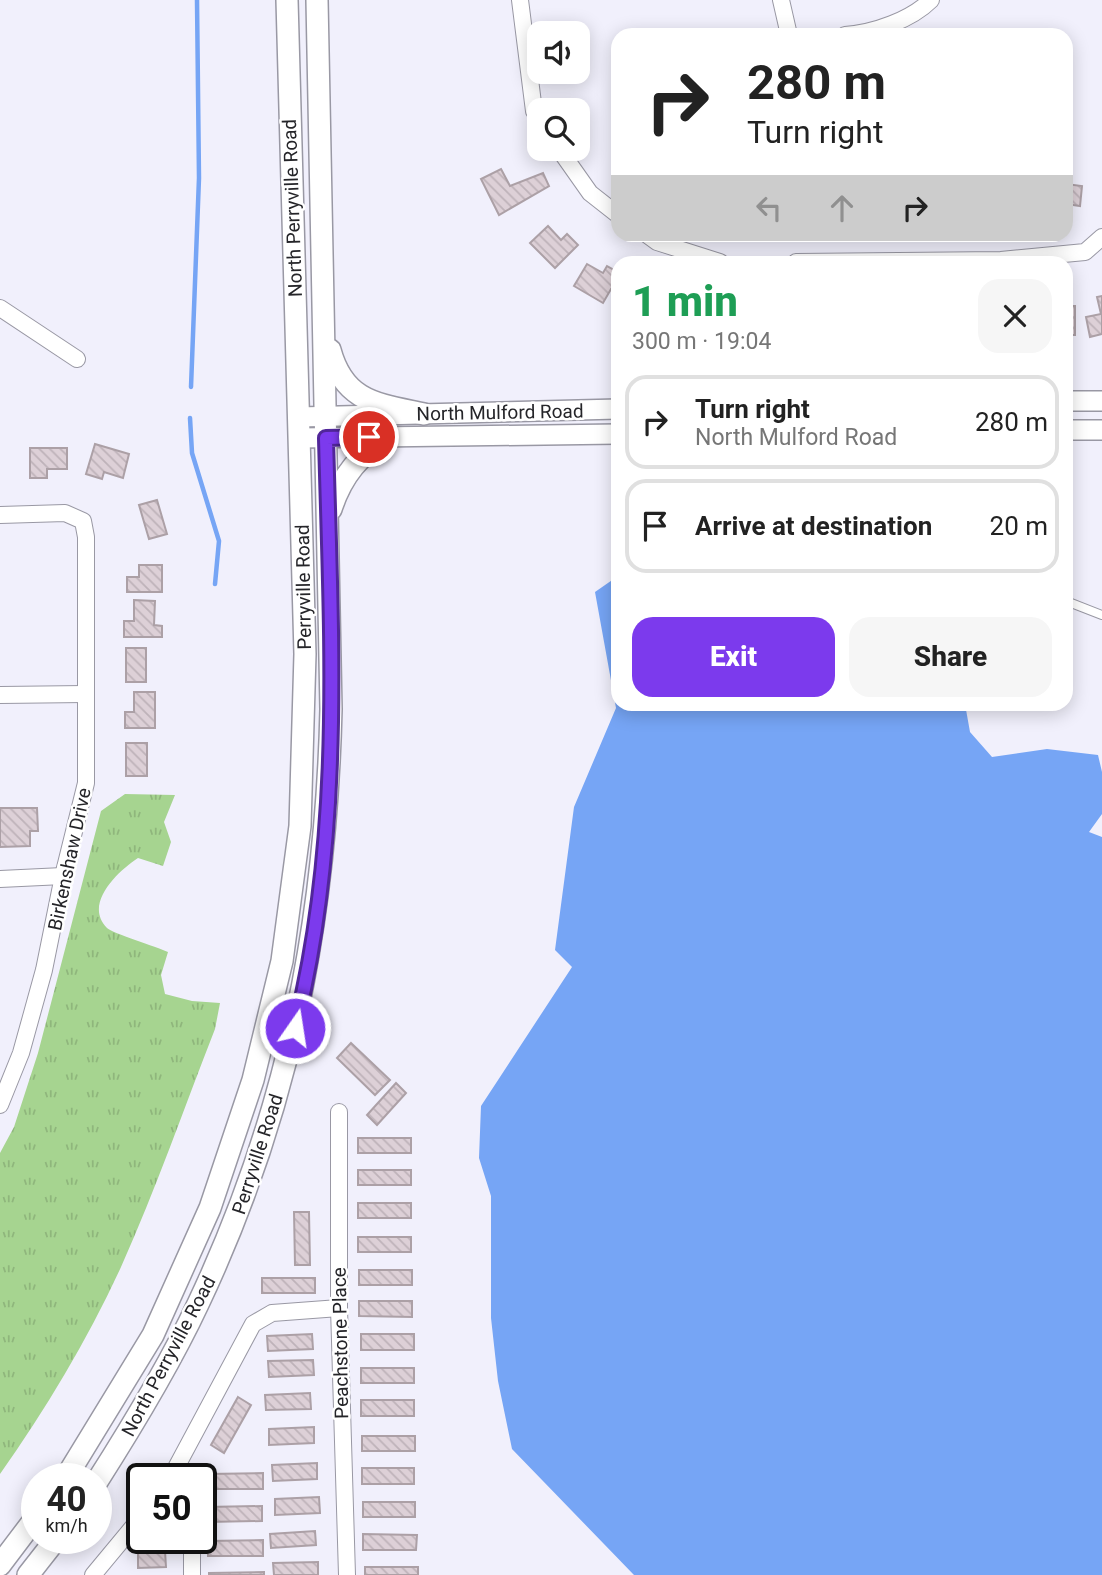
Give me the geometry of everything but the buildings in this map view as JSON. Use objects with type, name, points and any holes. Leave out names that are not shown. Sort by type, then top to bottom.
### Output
[{"type":"main road","name":"North Perryville Road","points":[[287,0],[299,417]]},
{"type":"main road","name":"North Perryville Road","points":[[317,0],[325,416]]},
{"type":"main road","points":[[324,331],[342,382],[356,395],[385,406],[424,414]]},
{"type":"main road","name":"Perryville Road","points":[[233,1226],[259,1155],[282,1076],[301,1003],[318,905],[330,783],[325,416]]},
{"type":"main road","name":"Perryville Road","points":[[210,1208],[253,1080],[282,961],[300,826],[305,654],[299,417]]},
{"type":"main road","points":[[328,521],[338,488],[353,465],[371,447],[390,436]]},
{"type":"main road","name":"North Perryville Road","points":[[75,1463],[153,1335],[210,1208]]},
{"type":"main road","name":"North Perryville Road","points":[[109,1463],[152,1394],[198,1305],[233,1226]]},
{"type":"main road","points":[[0,1565],[21,1537]]},
{"type":"main road","points":[[28,1575],[44,1554]]},
{"type":"street","points":[[520,0],[532,98]]},
{"type":"street","points":[[781,0],[787,28]]},
{"type":"street","points":[[879,28],[921,10],[931,0]]},
{"type":"street","points":[[567,161],[590,193],[611,209]]},
{"type":"street","points":[[1042,256],[1084,252],[1102,236]]},
{"type":"street","points":[[657,242],[701,256]]},
{"type":"street","points":[[0,308],[77,359]]},
{"type":"street","points":[[1073,401],[1102,401]]},
{"type":"street","name":"North Mulford Road","points":[[299,417],[611,409]]},
{"type":"street","points":[[1073,430],[1102,430]]},
{"type":"street","name":"North Mulford Road","points":[[299,438],[611,434]]},
{"type":"street","name":"Birkenshaw Drive","points":[[0,514],[65,513],[83,521],[86,537],[86,783],[44,970],[21,1052],[0,1105]]},
{"type":"street","points":[[0,695],[85,694]]},
{"type":"street","points":[[0,879],[63,876]]},
{"type":"street","name":"Peachstone Place","points":[[339,1112],[339,1308],[347,1575]]},
{"type":"street","points":[[179,1463],[253,1324],[272,1313],[339,1308]]},
{"type":"street","points":[[93,1575],[126,1535]]},
{"type":"street","points":[[192,1554],[192,1575]]},
{"type":"lane","points":[[1073,604],[1102,615]]},
{"type":"green space","points":[[125,794],[175,795],[164,822],[171,842],[163,866],[138,858],[121,871],[101,899],[101,919],[111,930],[168,952],[161,975],[165,994],[192,1001],[220,1003],[215,1029],[121,1267],[95,1321],[65,1373],[0,1474],[0,1153],[14,1127],[38,1053],[101,811]]},
{"type":"water","points":[[611,581],[611,680],[595,592]]},
{"type":"water","points":[[615,711],[966,711],[970,732],[992,757],[1047,749],[1098,755],[1102,772],[1102,814],[1089,832],[1102,837],[1102,1575],[634,1575],[512,1449],[498,1381],[491,1318],[491,1196],[479,1158],[481,1106],[572,967],[555,950],[574,807]]},
{"type":"waterway","points":[[191,387],[199,178],[197,0]]},
{"type":"waterway","points":[[190,418],[192,453],[219,541],[215,584]]},
{"type":"route","points":[[295,1028],[318,905],[329,807],[331,709],[326,438],[369,437]]}]
